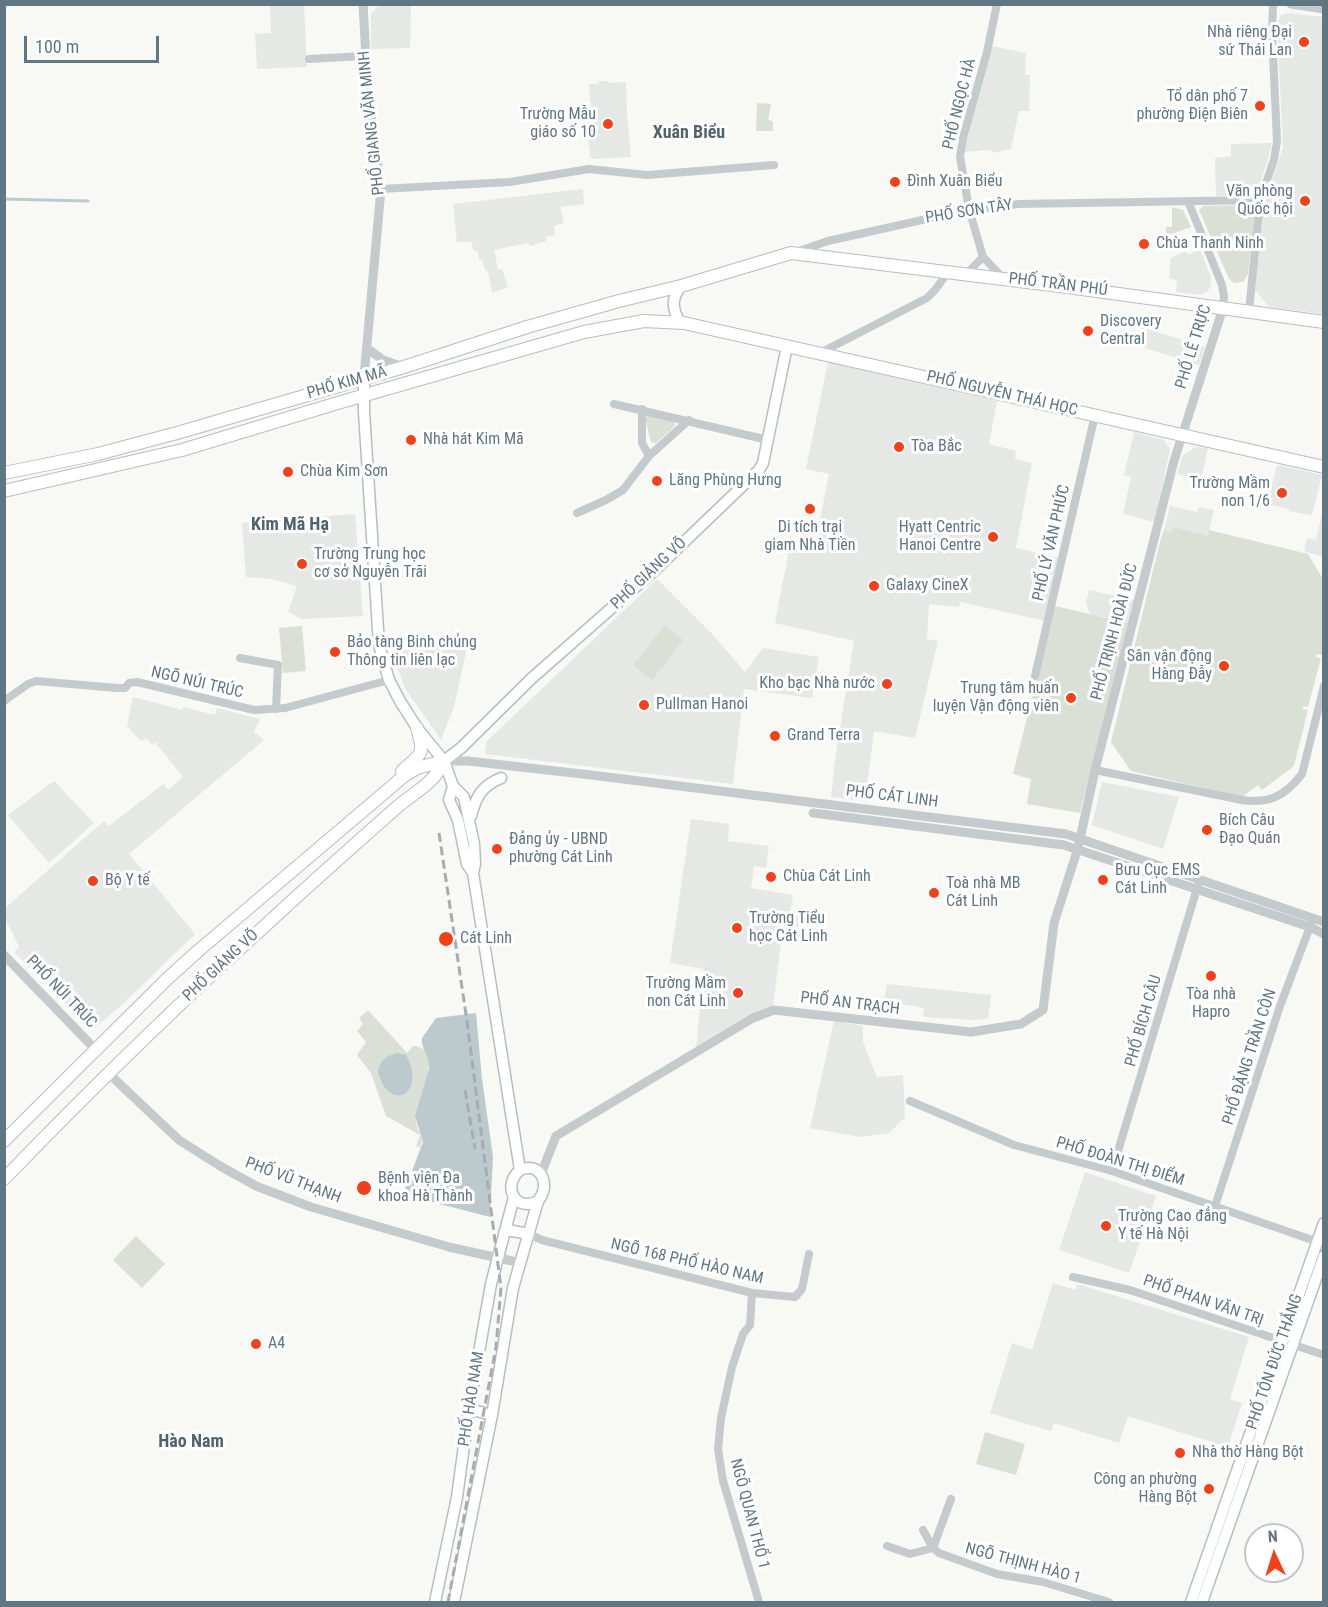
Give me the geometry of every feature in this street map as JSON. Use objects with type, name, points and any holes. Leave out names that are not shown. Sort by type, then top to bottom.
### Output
[{"type":"main road","name":"PHỐ TRẦN PHÚ","points":[[791,253],[1323,322]]},
{"type":"main road","name":"PHỐ SƠN TÂY","points":[[684,285],[791,253]]},
{"type":"main road","name":"PHỐ KIM MÃ","points":[[4,473],[98,454],[177,433],[404,367],[527,327],[684,285]]},
{"type":"main road","points":[[680,323],[673,303],[674,296],[684,285]]},
{"type":"main road","points":[[619,301],[624,323]]},
{"type":"main road","name":"PHỐ KIM MÃ","points":[[4,491],[182,450],[584,332],[644,321],[680,323]]},
{"type":"main road","name":"PHỐ NGUYỄN THÁI HỌC","points":[[680,323],[1323,467]]},
{"type":"main road","name":"PHỐ GIẢNG VÕ","points":[[4,1142],[167,979],[393,785],[417,768],[444,761],[461,748],[532,678],[634,589],[733,496],[762,466],[788,346]]},
{"type":"main road","name":"PHỐ GIANG VĂN MINH","points":[[364,377],[377,634],[389,680],[417,728],[444,761]]},
{"type":"main road","points":[[177,433],[182,450]]},
{"type":"main road","points":[[393,785],[401,772],[421,754],[422,746],[417,728]]},
{"type":"main road","name":"PHỐ GIẢNG VÕ","points":[[4,1179],[108,1072],[268,922],[398,806],[425,785],[440,771],[444,761]]},
{"type":"main road","name":"PHỐ HÀO NAM","points":[[444,761],[452,783],[464,797],[470,819],[475,864],[472,873]]},
{"type":"main road","points":[[470,819],[480,791],[501,778]]},
{"type":"main road","points":[[425,785],[452,783]]},
{"type":"main road","name":"PHỐ HÀO NAM","points":[[435,1602],[457,1497],[469,1409],[491,1284],[514,1197],[512,1184],[515,1174],[520,1170],[472,873],[467,864],[458,820],[449,800],[452,783]]},
{"type":"main road","points":[[253,906],[268,922]]},
{"type":"main road","points":[[520,1170],[531,1168],[541,1174]]},
{"type":"main road","name":"PHỐ HÀO NAM","points":[[454,1602],[492,1415],[513,1287],[538,1201],[545,1190],[541,1174]]},
{"type":"main road","points":[[514,1197],[524,1204],[538,1201]]},
{"type":"main road","name":"PHỐ TÔN ĐỨC THẮNG","points":[[1202,1602],[1320,1243],[1323,1223]]},
{"type":"main road","points":[[507,1230],[529,1234]]},
{"type":"main road","name":"PHỐ TÔN ĐỨC THẮNG","points":[[1191,1602],[1287,1344],[1323,1256]]},
{"type":"main road","points":[[469,1409],[492,1415]]},
{"type":"main road","points":[[441,1571],[459,1575]]},
{"type":"street","name":"PHỐ GIANG VĂN MINH","points":[[363,4],[364,56],[381,189],[364,377]]},
{"type":"street","name":"PHỐ NGỌC HÀ","points":[[983,257],[969,209],[960,149],[987,52],[997,4]]},
{"type":"street","points":[[1249,311],[1260,200],[1274,160],[1277,141],[1272,32],[1273,4]]},
{"type":"street","points":[[1291,4],[1323,9]]},
{"type":"street","points":[[309,59],[364,56]]},
{"type":"street","points":[[381,189],[510,182],[589,170],[647,175],[774,165]]},
{"type":"street","name":"PHỐ SƠN TÂY","points":[[791,253],[861,233],[969,209],[1018,204],[1260,200]]},
{"type":"street","name":"PHỐ LÊ TRỰC","points":[[1182,435],[1218,328],[1224,297],[1222,285],[1188,201]]},
{"type":"street","points":[[966,274],[983,257],[1003,279]]},
{"type":"street","points":[[819,353],[927,298],[948,272]]},
{"type":"street","points":[[368,349],[383,360],[404,367]]},
{"type":"street","points":[[614,404],[768,440]]},
{"type":"street","points":[[642,409],[642,443],[649,456]]},
{"type":"street","name":"PHỐ LÝ VĂN PHỨC","points":[[1035,676],[1095,415]]},
{"type":"street","points":[[577,513],[623,490],[649,456],[689,420]]},
{"type":"street","name":"PHỐ TRỊNH HOÀI ĐỨC","points":[[1079,843],[1095,770],[1182,435]]},
{"type":"street","points":[[240,658],[278,665],[276,709]]},
{"type":"street","name":"NGÕ NÚI TRÚC","points":[[4,701],[36,681],[125,688],[129,683],[137,682],[254,710],[276,709],[389,680]]},
{"type":"street","points":[[1095,770],[1258,803],[1271,799],[1293,785],[1302,774],[1322,699],[1323,686]]},
{"type":"street","name":"PHỐ CÁT LINH","points":[[444,761],[481,762],[1066,834],[1079,843]]},
{"type":"street","points":[[813,813],[814,802]]},
{"type":"street","name":"PHỐ CÁT LINH","points":[[813,813],[1079,843],[1312,922],[1323,922]]},
{"type":"street","name":"PHỐ AN TRẠCH","points":[[541,1174],[556,1136],[744,1023],[774,1010],[971,1032],[1022,1024],[1043,1010],[1054,923],[1079,843]]},
{"type":"street","name":"PHỐ BÍCH CÂU","points":[[1112,1171],[1198,884]]},
{"type":"street","name":"PHỐ CÁT LINH","points":[[1312,922],[1323,934]]},
{"type":"street","name":"PHỐ ĐẶNG TRẦN CÔN","points":[[1215,1206],[1280,1006],[1312,922]]},
{"type":"street","name":"PHỐ NÚI TRÚC","points":[[4,955],[96,1050]]},
{"type":"street","name":"PHỐ VŨ THẠNH","points":[[108,1072],[179,1140],[256,1186],[311,1208],[449,1247],[521,1263]]},
{"type":"street","name":"PHỐ ĐOÀN THỊ ĐIỂM","points":[[910,1101],[1014,1145],[1112,1171],[1320,1243]]},
{"type":"street","name":"NGÕ 168 PHỐ HÀO NAM","points":[[529,1234],[542,1240],[752,1293],[795,1297],[802,1289],[809,1254]]},
{"type":"street","name":"PHỐ PHAN VĂN TRỊ","points":[[1073,1277],[1130,1290],[1323,1355]]},
{"type":"street","name":"NGÕ QUAN THỔ 1","points":[[752,1293],[750,1325],[743,1334],[732,1367],[721,1418],[718,1449],[723,1481],[759,1602]]},
{"type":"street","points":[[933,1548],[951,1499]]},
{"type":"street","points":[[923,1530],[933,1548]]},
{"type":"street","points":[[887,1546],[910,1554],[933,1548]]},
{"type":"street","name":"NGÕ THỊNH HÀO 1","points":[[933,1548],[939,1553],[997,1574],[1043,1582],[1109,1602]]},
{"type":"shaded area","points":[[270,5],[304,5],[307,67],[257,69],[255,34],[271,33]]},
{"type":"shaded area","points":[[379,5],[411,5],[410,48],[371,49],[371,14]]},
{"type":"shaded area","points":[[1287,13],[1323,17],[1323,314],[1269,307],[1255,290],[1262,210],[1283,148],[1277,24],[1281,15]]},
{"type":"shaded area","points":[[991,46],[1026,53],[1025,75],[1030,75],[1029,111],[1019,111],[1011,149],[992,153],[991,150],[963,152]]},
{"type":"shaded area","name":"Trường Mẫu giáo số 10","points":[[599,81],[626,82],[631,157],[593,159],[590,157],[586,108],[591,107],[589,84],[598,84]]},
{"type":"shaded area","points":[[757,103],[771,104],[768,120],[773,121],[773,131],[756,131]]},
{"type":"shaded area","points":[[1272,143],[1257,190],[1250,195],[1216,196],[1215,158],[1231,156],[1231,144]]},
{"type":"shaded area","points":[[583,189],[584,204],[560,207],[564,223],[554,226],[555,235],[546,237],[546,241],[530,246],[528,243],[494,250],[498,269],[502,269],[508,287],[492,293],[488,272],[485,270],[482,259],[479,260],[478,251],[473,250],[471,242],[457,242],[453,204]]},
{"type":"shaded area","points":[[1250,205],[1255,210],[1248,274],[1243,282],[1234,283],[1229,279],[1199,210],[1203,206]]},
{"type":"shaded area","points":[[1172,207],[1183,210],[1191,227],[1166,236],[1166,227],[1172,227]]},
{"type":"shaded area","points":[[1200,249],[1211,277],[1211,286],[1207,292],[1200,295],[1176,292],[1177,281],[1169,278],[1171,258],[1186,251],[1188,255]]},
{"type":"shaded area","points":[[1141,327],[1205,347],[1199,365],[1135,345]]},
{"type":"shaded area","points":[[828,362],[997,401],[989,444],[1016,451],[1015,459],[1032,463],[1016,548],[1061,558],[1046,621],[960,602],[959,607],[929,604],[927,639],[938,641],[915,738],[874,731],[865,801],[831,797],[854,641],[775,623],[790,545],[814,549],[829,474],[806,469]]},
{"type":"shaded area","points":[[650,415],[675,421],[675,426],[656,443],[651,442],[645,418]]},
{"type":"shaded area","points":[[1134,432],[1164,440],[1170,449],[1155,522],[1123,514],[1131,477],[1124,475]]},
{"type":"shaded area","points":[[1196,447],[1208,448],[1201,480],[1177,474],[1183,455]]},
{"type":"shaded area","points":[[1277,465],[1322,475],[1312,515],[1267,504]]},
{"type":"shaded area","points":[[1170,506],[1197,512],[1199,507],[1214,510],[1208,536],[1173,528],[1171,533],[1164,530]]},
{"type":"shaded area","points":[[1323,509],[1323,557],[1304,551],[1307,538],[1316,540]]},
{"type":"shaded area","name":"Trường Trung học cơ sở Nguyễn Trãi","points":[[355,514],[363,616],[301,619],[288,612],[297,586],[271,579],[246,577],[242,523]]},
{"type":"shaded area","name":"Sân vận động Hàng Đẫy","points":[[1173,527],[1208,536],[1209,530],[1308,554],[1323,579],[1322,655],[1317,654],[1316,657],[1321,658],[1308,707],[1303,706],[1303,709],[1308,710],[1294,766],[1262,790],[1258,785],[1242,797],[1131,771],[1111,742],[1161,538],[1164,530],[1171,533]]},
{"type":"shaded area","points":[[657,579],[714,636],[745,672],[763,648],[819,657],[812,698],[744,689],[733,784],[485,754],[486,742]]},
{"type":"shaded area","points":[[1089,590],[1134,600],[1128,623],[1090,614],[1086,603]]},
{"type":"shaded area","name":"Trung tâm huấn luyện Vận động viên","points":[[1055,606],[1128,623],[1080,813],[1027,804],[1031,779],[1013,774]]},
{"type":"shaded area","points":[[665,625],[683,640],[652,680],[633,665]]},
{"type":"shaded area","points":[[302,626],[306,671],[283,673],[279,628]]},
{"type":"shaded area","points":[[468,643],[454,707],[441,740],[405,688],[393,650]]},
{"type":"shaded area","name":"Bộ Y tế","points":[[133,697],[183,710],[183,707],[215,715],[217,708],[260,719],[254,732],[264,740],[129,854],[195,934],[95,1028],[87,1026],[14,952],[19,947],[5,918],[5,908],[104,821],[109,826],[163,784],[168,790],[183,777],[155,742],[152,745],[146,738],[141,741],[127,726]]},
{"type":"shaded area","points":[[54,781],[94,823],[49,863],[8,815]]},
{"type":"shaded area","points":[[1102,782],[1179,797],[1163,849],[1092,825]]},
{"type":"shaded area","points":[[691,819],[729,824],[728,841],[769,846],[766,868],[754,866],[751,888],[793,895],[790,913],[800,914],[796,944],[781,942],[773,1008],[696,1048],[704,969],[670,963]]},
{"type":"shaded area","points":[[887,984],[991,995],[988,1019],[923,1017],[924,1008],[884,1001]]},
{"type":"shaded area","points":[[368,1010],[407,1053],[413,1046],[423,1049],[428,1056],[427,1078],[416,1121],[421,1138],[420,1148],[416,1146],[420,1135],[386,1116],[371,1073],[357,1055],[366,1042],[357,1031],[363,1024],[359,1018]]},
{"type":"shaded area","points":[[476,1013],[493,1157],[490,1217],[405,1195],[404,1192],[423,1142],[415,1116],[429,1069],[422,1038],[436,1018]]},
{"type":"shaded area","points":[[834,1021],[863,1026],[863,1042],[877,1077],[903,1075],[905,1117],[889,1133],[861,1137],[810,1128]]},
{"type":"shaded area","points":[[397,1053],[406,1055],[412,1069],[412,1080],[410,1089],[404,1094],[397,1095],[390,1093],[383,1085],[378,1072],[384,1059]]},
{"type":"shaded area","name":"Trường Cao đẳng Y tế Hà Nội","points":[[1085,1172],[1156,1196],[1129,1273],[1059,1250]]},
{"type":"shaded area","points":[[136,1236],[165,1264],[142,1288],[113,1260]]},
{"type":"shaded area","points":[[1053,1283],[1075,1290],[1077,1284],[1249,1337],[1230,1399],[1242,1403],[1228,1447],[1128,1416],[1119,1443],[1054,1423],[1051,1431],[990,1413],[1012,1343],[1032,1350]]},
{"type":"shaded area","points":[[985,1432],[1025,1444],[1016,1475],[976,1464]]},
{"type":"waterway","points":[[4,199],[88,201]]},
{"type":"railway","points":[[439,833],[467,1021],[501,1288],[496,1347],[448,1602]]},
{"type":"railway","points":[[465,1090],[475,1149]]},
{"type":"place","name":"Nhà riêng Đại sứ Thái Lan","points":[[1304,42]]},
{"type":"place","name":"Tổ dân phố 7 phường Điện Biên","points":[[1260,106]]},
{"type":"place","name":"Trường Mẫu giáo số 10","points":[[608,124]]},
{"type":"place","name":"Đình Xuân Biểu","points":[[895,182]]},
{"type":"place","name":"Văn phòng Quốc hội","points":[[1305,201]]},
{"type":"place","name":"Chùa Thanh Ninh","points":[[1144,244]]},
{"type":"place","name":"Discovery Central","points":[[1088,331]]},
{"type":"place","name":"Nhà hát Kim Mã","points":[[411,440]]},
{"type":"place","name":"Tòa Bắc","points":[[899,447]]},
{"type":"place","name":"Chùa Kim Sơn","points":[[288,472]]},
{"type":"place","name":"Lăng Phùng Hưng","points":[[657,481]]},
{"type":"place","name":"Trường Mầm non 1/6","points":[[1282,493]]},
{"type":"place","name":"Di tích trại giam Nhà Tiền","points":[[810,509]]},
{"type":"place","name":"Hyatt Centric Hanoi Centre","points":[[993,537]]},
{"type":"place","name":"Trường Trung học cơ sở Nguyễn Trãi","points":[[302,564]]},
{"type":"place","name":"Galaxy CineX","points":[[874,586]]},
{"type":"place","name":"Bảo tàng Binh chủng Thông tin liên lạc","points":[[335,652]]},
{"type":"place","name":"Sân vận động Hàng Đẫy","points":[[1224,666]]},
{"type":"place","name":"Kho bạc Nhà nước","points":[[887,684]]},
{"type":"place","name":"Trung tâm huấn luyện Vận động viên","points":[[1071,698]]},
{"type":"place","name":"Pullman Hanoi","points":[[644,705]]},
{"type":"place","name":"Grand Terra","points":[[775,736]]},
{"type":"place","name":"Bích Câu Đạo Quán","points":[[1207,830]]},
{"type":"place","name":"Đảng ủy - UBND phường Cát Linh","points":[[497,849]]},
{"type":"place","name":"Chùa Cát Linh","points":[[771,877]]},
{"type":"place","name":"Bưu Cục EMS Cát Linh","points":[[1103,880]]},
{"type":"place","name":"Bộ Y tế","points":[[93,881]]},
{"type":"place","name":"Toà nhà MB Cát Linh","points":[[934,893]]},
{"type":"place","name":"Trường Tiểu học Cát Linh","points":[[737,928]]},
{"type":"place","name":"Cát Linh","points":[[446,939]]},
{"type":"place","name":"Tòa nhà Hapro","points":[[1211,976]]},
{"type":"place","name":"Trường Mầm non Cát Linh","points":[[738,993]]},
{"type":"place","name":"Bệnh viện Đa khoa Hà Thành","points":[[364,1188]]},
{"type":"place","name":"Trường Cao đẳng Y tế Hà Nội","points":[[1106,1226]]},
{"type":"place","name":"A4","points":[[256,1344]]},
{"type":"place","name":"Nhà thờ Hàng Bột","points":[[1180,1453]]},
{"type":"place","name":"Công an phường Hàng Bột","points":[[1209,1489]]},
{"type":"district","name":"Xuân Biểu","points":[[689,133]]},
{"type":"district","name":"Kim Mã Hạ","points":[[290,525]]},
{"type":"district","name":"Hào Nam","points":[[191,1442]]}]
